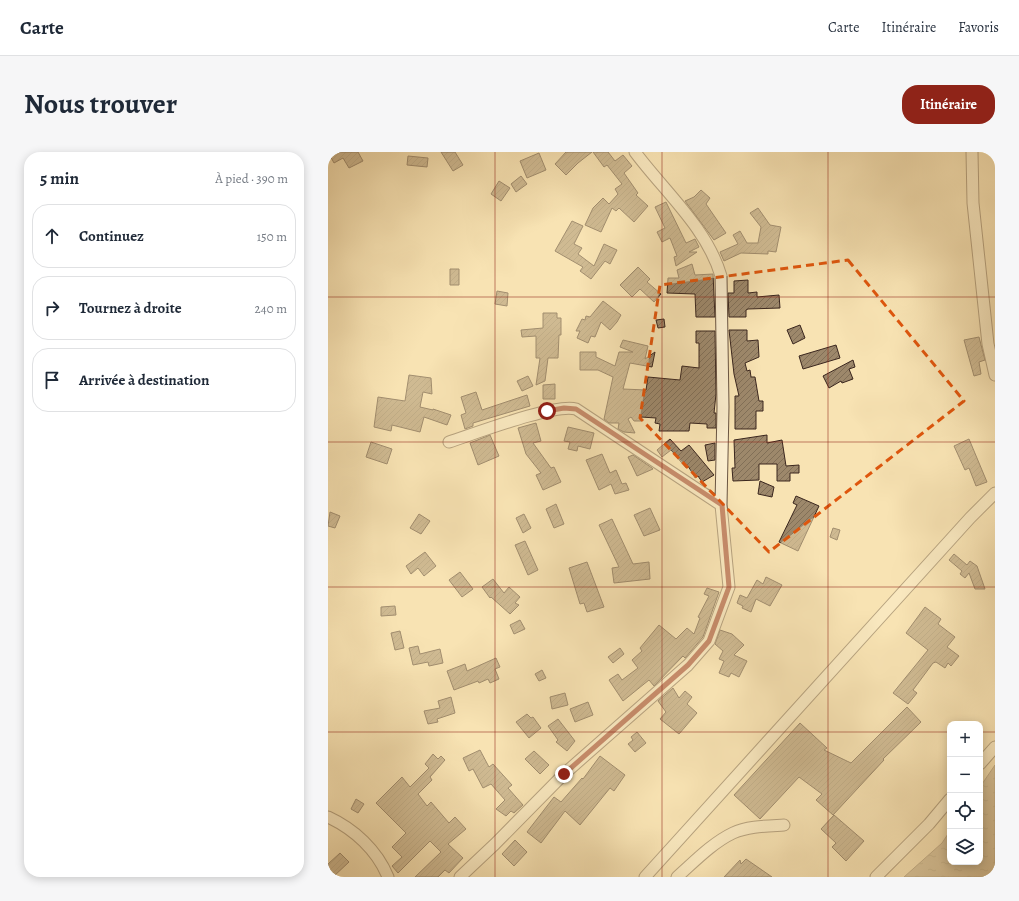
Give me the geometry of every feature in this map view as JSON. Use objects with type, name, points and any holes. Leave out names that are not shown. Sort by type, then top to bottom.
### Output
[{"type":"street","points":[[460,877],[496,844],[564,774],[688,665],[709,641],[729,587],[722,505],[724,407],[722,276],[716,259],[697,229],[664,186],[635,152]]},
{"type":"street","points":[[972,152],[973,204],[988,344],[995,375]]},
{"type":"street","points":[[450,442],[547,411],[570,408],[576,409],[722,505]]},
{"type":"street","points":[[645,877],[965,524],[995,493]]},
{"type":"street","points":[[983,760],[995,746]]},
{"type":"street","points":[[876,877],[929,824],[947,803]]},
{"type":"street","points":[[328,817],[340,823],[372,849],[382,863],[388,877]]},
{"type":"street","points":[[677,877],[700,856],[733,833],[759,827],[784,825]]},
{"type":"highlighted area","points":[[848,260],[964,401],[769,552],[640,418],[660,285]]},
{"type":"water","points":[[995,765],[995,877],[904,877],[942,843],[947,836],[947,865],[983,865],[983,783]]},
{"type":"building","points":[[328,152],[358,152],[363,161],[349,168],[343,158],[334,163]]},
{"type":"building","points":[[441,152],[455,152],[463,165],[453,171]]},
{"type":"building","points":[[566,152],[592,152],[566,175],[555,164]]},
{"type":"building","points":[[593,152],[608,152],[615,161],[623,155],[632,166],[624,173],[638,193],[636,195],[648,206],[634,222],[619,208],[616,211],[612,208],[601,232],[585,225],[593,208],[603,198],[609,204],[618,194],[615,189],[622,184],[607,165],[604,167]]},
{"type":"building","points":[[539,153],[546,170],[527,178],[520,161]]},
{"type":"building","points":[[408,156],[428,158],[427,167],[407,165]]},
{"type":"building","points":[[521,176],[527,184],[516,192],[511,184]]},
{"type":"building","points":[[499,181],[510,188],[501,201],[491,194]]},
{"type":"building","points":[[701,190],[710,198],[706,204],[726,233],[714,240],[685,201],[694,197]]},
{"type":"building","points":[[666,202],[686,243],[695,239],[699,247],[689,252],[697,252],[676,266],[674,257],[677,256],[670,238],[662,242],[657,232],[665,228],[655,207]]},
{"type":"building","points":[[758,208],[770,225],[781,227],[776,252],[768,251],[768,254],[741,253],[724,261],[720,252],[738,244],[733,235],[740,231],[747,243],[758,243],[761,227],[750,213]]},
{"type":"building","points":[[572,221],[583,226],[574,244],[582,248],[578,254],[594,266],[604,244],[617,250],[610,264],[605,261],[591,279],[580,271],[583,267],[555,251]]},
{"type":"building","points":[[692,264],[695,275],[713,274],[715,317],[696,317],[695,294],[667,293],[668,278],[679,278],[677,270]]},
{"type":"building","points":[[638,267],[650,279],[647,282],[661,294],[654,302],[640,289],[632,297],[620,285]]},
{"type":"building","points":[[450,269],[459,269],[459,285],[450,285]]},
{"type":"building","points":[[748,280],[748,293],[757,292],[757,297],[779,295],[780,308],[748,309],[746,310],[746,317],[729,317],[728,293],[734,293],[734,281]]},
{"type":"building","points":[[497,291],[508,293],[507,306],[495,304]]},
{"type":"building","points":[[603,301],[621,315],[617,322],[610,330],[601,322],[595,337],[591,336],[588,343],[577,338],[580,331],[576,331],[582,319],[585,320],[586,316],[590,317]]},
{"type":"building","points":[[543,313],[557,313],[557,318],[561,318],[561,335],[559,335],[558,358],[548,358],[545,381],[536,385],[540,358],[536,358],[536,336],[522,337],[521,330],[543,328]]},
{"type":"building","points":[[664,319],[665,327],[658,328],[656,320]]},
{"type":"building","points":[[800,325],[805,338],[793,344],[787,330]]},
{"type":"building","points":[[729,330],[747,330],[747,341],[758,340],[759,357],[745,363],[747,371],[750,370],[751,377],[755,377],[759,401],[763,401],[763,411],[756,411],[756,429],[735,429],[735,396],[739,396],[734,374]]},
{"type":"building","points":[[696,331],[715,331],[716,394],[714,413],[716,413],[716,428],[707,428],[707,424],[690,423],[689,431],[659,431],[660,424],[655,423],[656,418],[641,417],[641,421],[634,421],[631,417],[628,419],[635,433],[624,432],[618,429],[619,423],[609,423],[604,419],[613,377],[598,370],[580,370],[580,352],[596,352],[596,357],[615,366],[619,352],[633,352],[620,347],[623,340],[648,346],[645,359],[655,352],[652,367],[630,363],[623,389],[646,390],[648,377],[680,380],[682,366],[699,368],[699,343],[696,343]]},
{"type":"building","points":[[979,337],[985,360],[979,362],[981,374],[974,376],[964,340]]},
{"type":"building","points":[[836,345],[840,358],[803,369],[799,356]]},
{"type":"building","points":[[853,360],[855,367],[849,369],[853,379],[842,383],[841,381],[829,388],[823,376]]},
{"type":"building","points":[[409,375],[431,378],[432,394],[423,392],[420,407],[433,409],[451,415],[447,425],[424,417],[420,432],[392,425],[391,431],[374,427],[378,397],[405,401]]},
{"type":"building","points":[[528,376],[533,386],[522,391],[517,381]]},
{"type":"building","points":[[555,384],[555,399],[543,399],[543,385]]},
{"type":"building","points":[[476,392],[482,410],[527,395],[530,406],[473,423],[473,426],[465,429],[461,415],[466,413],[461,397]]},
{"type":"building","points":[[536,423],[541,441],[533,443],[551,468],[554,467],[561,482],[543,490],[536,475],[541,473],[526,454],[518,428]]},
{"type":"building","points":[[568,427],[594,433],[590,449],[578,446],[577,451],[568,449],[570,442],[564,441]]},
{"type":"building","points":[[490,435],[499,456],[478,465],[470,443]]},
{"type":"building","points":[[767,435],[767,443],[782,440],[786,466],[799,465],[799,473],[790,473],[790,481],[777,481],[777,464],[759,464],[759,480],[733,481],[732,468],[735,468],[734,440]]},
{"type":"building","points":[[670,439],[681,451],[689,445],[714,475],[702,482],[698,476],[695,478],[688,466],[686,468],[671,450],[662,457],[657,450]]},
{"type":"building","points":[[969,439],[987,482],[976,486],[969,468],[965,470],[954,446]]},
{"type":"building","points":[[371,442],[392,449],[387,464],[366,457]]},
{"type":"building","points":[[715,443],[715,460],[708,461],[705,445]]},
{"type":"building","points":[[602,454],[610,473],[616,470],[622,484],[626,483],[629,490],[615,494],[611,484],[599,490],[586,460]]},
{"type":"building","points":[[633,455],[653,469],[637,476],[628,457]]},
{"type":"building","points":[[760,481],[774,487],[772,497],[758,494]]},
{"type":"building","points":[[796,496],[819,506],[798,551],[779,542],[797,505],[793,503]]},
{"type":"building","points":[[556,504],[564,524],[554,528],[546,509]]},
{"type":"building","points":[[650,508],[660,530],[644,536],[634,515]]},
{"type":"building","points":[[330,512],[340,516],[335,528],[328,526]]},
{"type":"building","points":[[419,514],[430,521],[421,534],[410,528]]},
{"type":"building","points":[[524,514],[531,528],[523,533],[516,518]]},
{"type":"building","points":[[612,519],[633,564],[649,562],[650,579],[614,583],[612,568],[619,567],[599,525]]},
{"type":"building","points":[[833,528],[840,530],[837,540],[830,537]]},
{"type":"building","points":[[525,541],[538,570],[528,575],[515,545]]},
{"type":"building","points":[[425,552],[436,566],[424,576],[418,568],[411,574],[406,566]]},
{"type":"building","points":[[954,554],[967,565],[970,561],[977,566],[985,589],[975,589],[969,573],[965,578],[960,574],[962,571],[949,560]]},
{"type":"building","points":[[587,562],[604,607],[587,612],[584,603],[580,604],[569,568]]},
{"type":"building","points":[[460,572],[473,589],[462,597],[449,580]]},
{"type":"building","points":[[766,577],[782,585],[770,606],[756,599],[751,612],[742,608],[743,606],[737,603],[740,595],[747,598],[757,580],[763,584]]},
{"type":"building","points":[[493,579],[504,593],[509,587],[520,597],[515,603],[519,605],[510,614],[491,597],[490,598],[482,587]]},
{"type":"building","points":[[707,588],[719,592],[703,637],[685,658],[683,656],[654,686],[649,680],[623,701],[609,680],[618,674],[622,680],[638,668],[632,660],[642,651],[640,648],[659,625],[676,639],[687,628],[694,634],[700,618],[698,617],[709,596],[704,594]]},
{"type":"building","points":[[395,606],[396,615],[381,616],[381,607]]},
{"type":"building","points":[[925,607],[941,619],[938,624],[955,637],[947,647],[959,656],[951,666],[948,663],[945,668],[936,662],[933,663],[913,690],[917,693],[908,704],[893,693],[928,650],[906,633]]},
{"type":"building","points":[[520,620],[525,629],[514,634],[510,625]]},
{"type":"building","points":[[720,630],[732,634],[744,645],[734,655],[747,661],[739,677],[731,673],[729,677],[719,673],[724,661],[719,659],[723,651],[715,644]]},
{"type":"building","points":[[400,631],[404,648],[395,650],[391,633]]},
{"type":"building","points":[[418,646],[420,654],[440,649],[443,663],[429,666],[428,662],[413,665],[409,648]]},
{"type":"building","points":[[620,648],[624,654],[613,663],[608,657]]},
{"type":"building","points":[[496,658],[500,667],[495,669],[499,679],[490,683],[488,679],[479,683],[478,681],[454,690],[447,671],[465,664],[467,671]]},
{"type":"building","points":[[542,670],[546,678],[539,681],[535,674]]},
{"type":"building","points":[[673,688],[679,698],[685,691],[692,697],[687,704],[697,713],[679,734],[660,719],[666,712],[658,701]]},
{"type":"building","points":[[565,693],[568,705],[552,709],[550,697]]},
{"type":"building","points":[[451,697],[455,713],[437,719],[438,722],[428,724],[424,711],[440,708],[438,701]]},
{"type":"building","points":[[588,702],[593,715],[575,722],[570,709]]},
{"type":"building","points":[[907,707],[921,722],[883,759],[884,760],[833,815],[816,800],[822,794],[799,777],[760,819],[734,795],[800,723],[827,748],[824,750],[851,763]]},
{"type":"building","points":[[527,714],[531,718],[533,717],[541,728],[529,738],[516,722]]},
{"type":"building","points":[[558,719],[575,741],[567,751],[556,742],[558,740],[548,726]]},
{"type":"building","points":[[637,732],[646,743],[635,752],[628,744],[633,740],[631,737]]},
{"type":"building","points":[[480,750],[489,767],[493,764],[512,785],[508,788],[523,805],[514,813],[511,811],[506,816],[496,809],[505,800],[491,784],[483,788],[473,769],[469,771],[463,758]]},
{"type":"building","points":[[534,751],[549,765],[540,774],[525,759]]},
{"type":"building","points":[[433,754],[438,759],[441,756],[445,760],[430,777],[432,780],[418,794],[427,806],[431,802],[449,823],[455,817],[466,829],[448,844],[463,858],[449,873],[445,870],[438,877],[415,877],[441,852],[430,841],[398,873],[392,866],[402,857],[392,847],[406,833],[376,803],[402,777],[410,787],[429,768],[425,764]]},
{"type":"building","points":[[600,756],[625,775],[614,791],[610,788],[580,825],[565,811],[541,843],[527,832],[554,797],[561,802],[582,778],[583,779]]},
{"type":"building","points":[[356,799],[364,804],[358,813],[351,809]]},
{"type":"building","points":[[834,815],[864,841],[846,861],[832,847],[836,843],[821,829]]},
{"type":"building","points":[[515,840],[527,852],[514,866],[502,854]]},
{"type":"building","points":[[340,853],[349,862],[333,877],[330,877],[328,874],[328,864]]},
{"type":"building","points":[[746,859],[772,877],[724,877],[740,860],[741,864]]},
{"type":"route","points":[[547,411],[564,408],[576,409],[722,505],[729,587],[709,641],[688,665],[564,774]]}]
